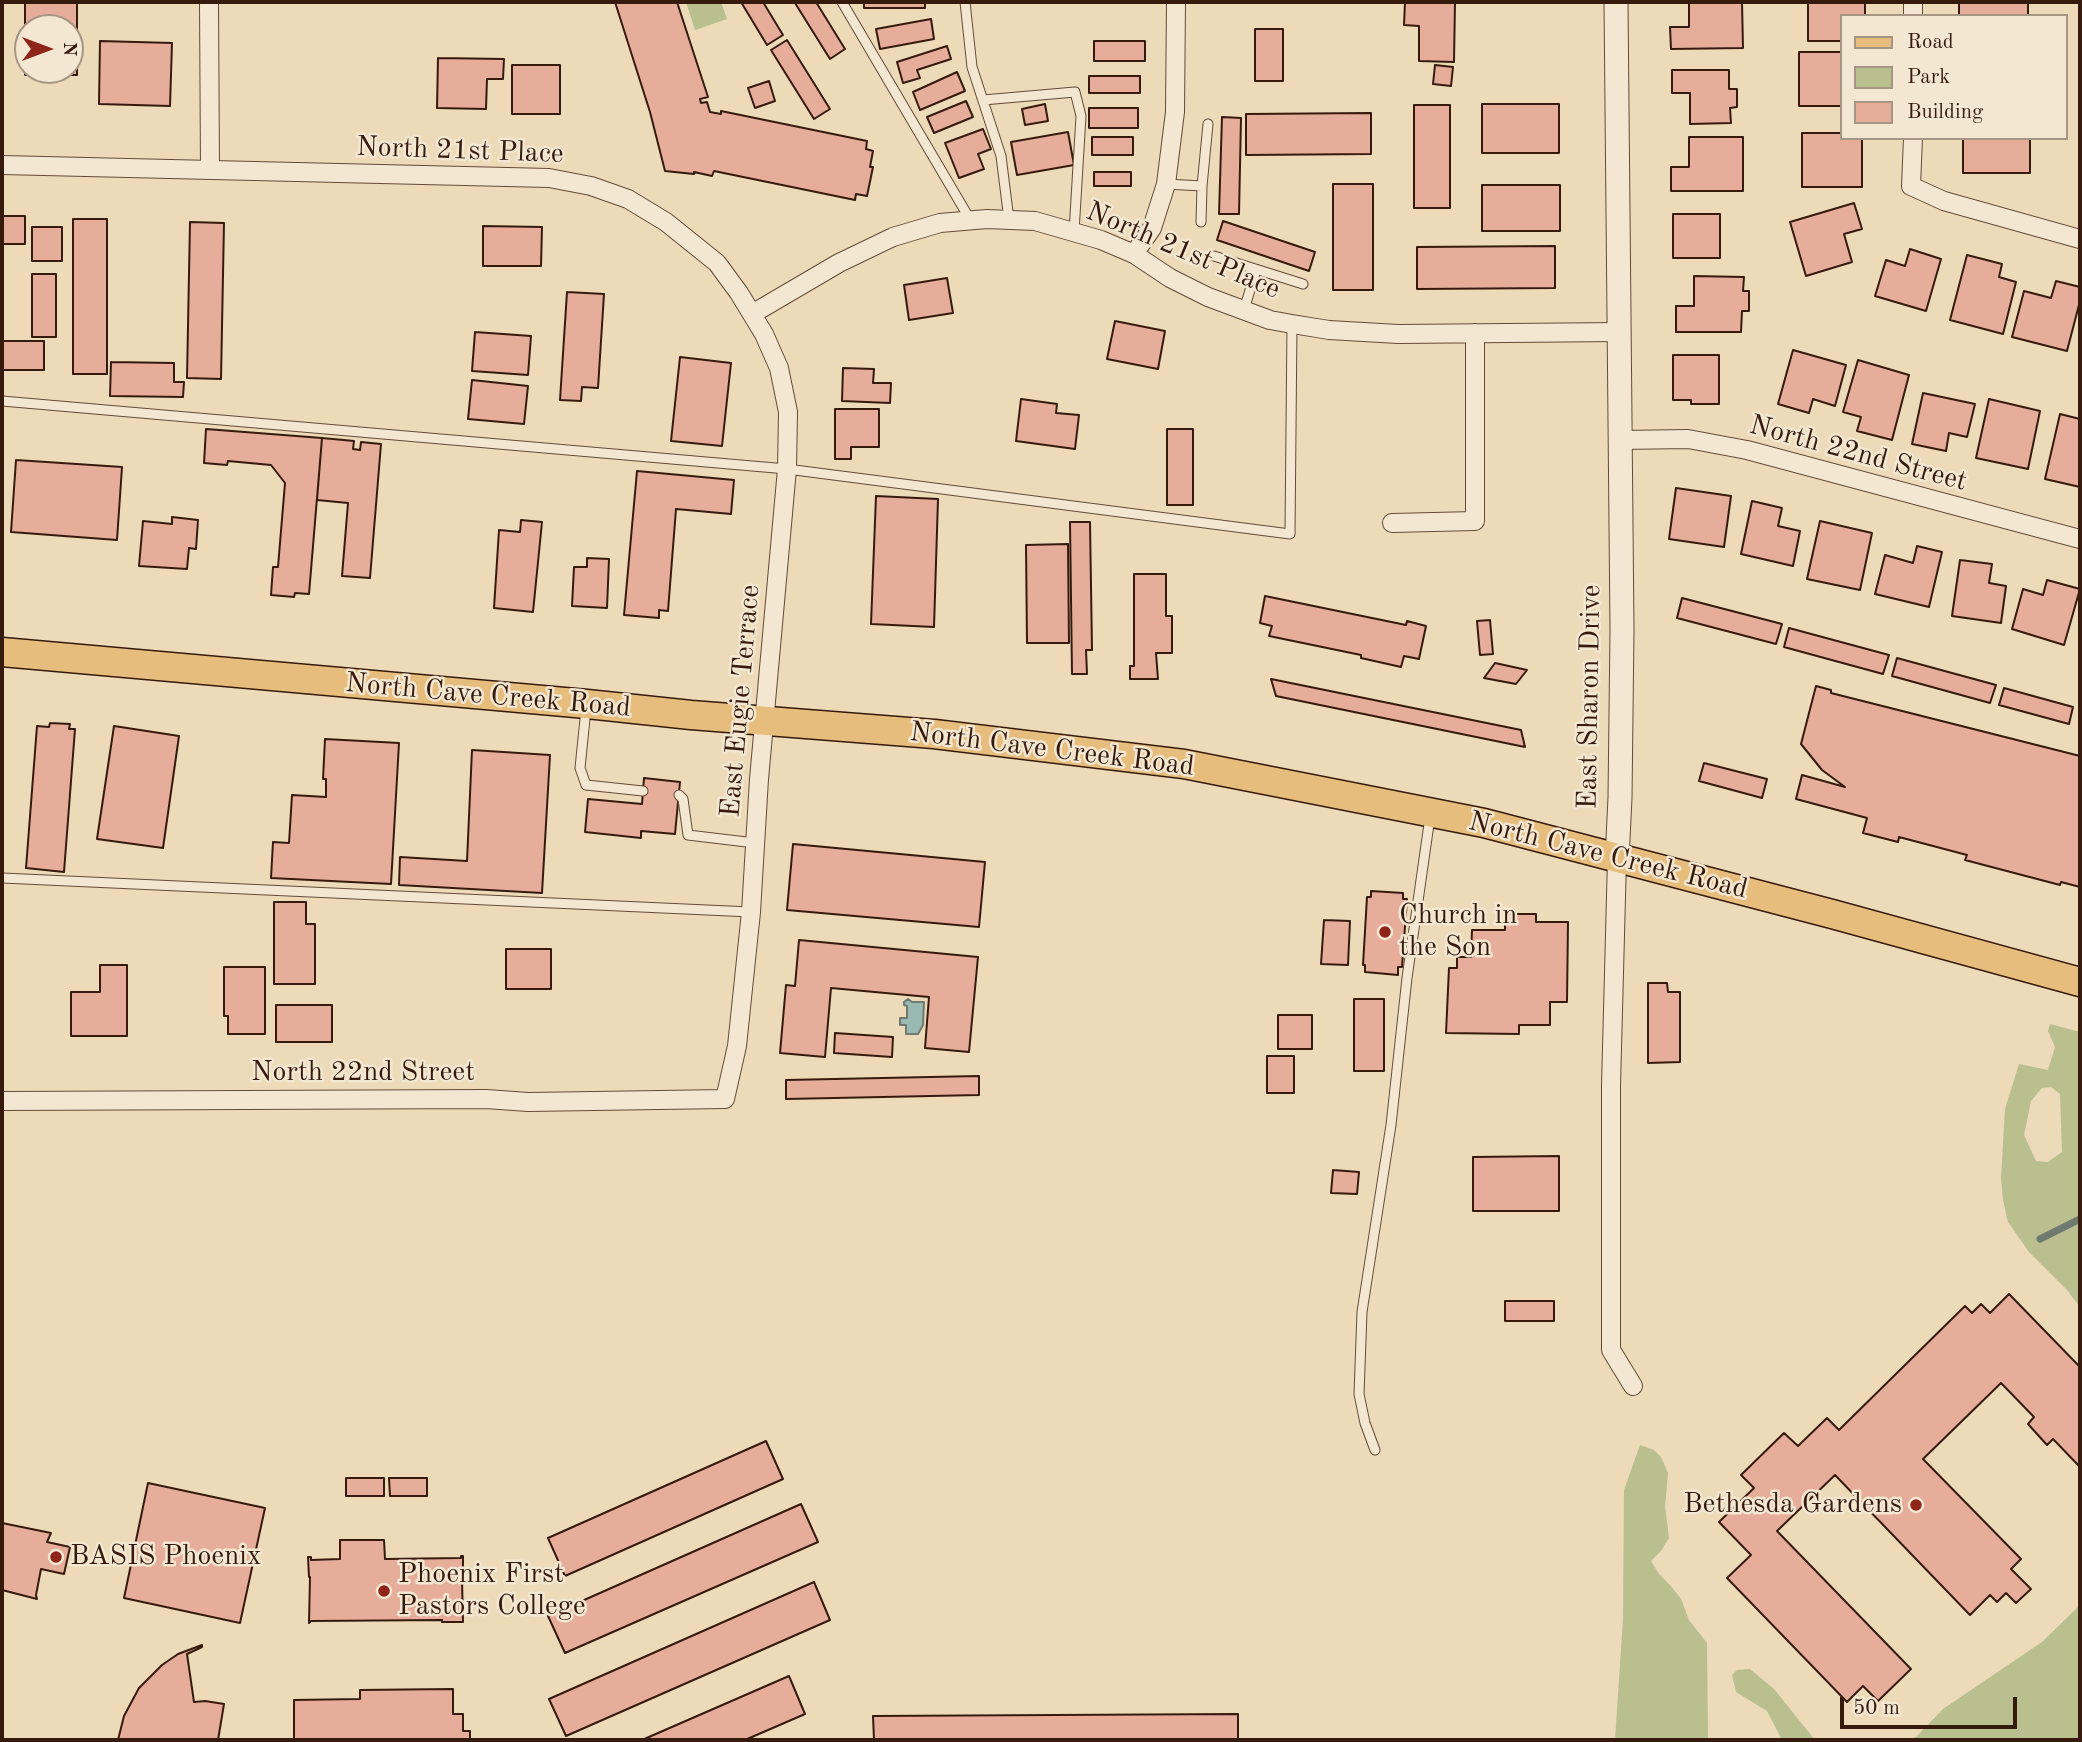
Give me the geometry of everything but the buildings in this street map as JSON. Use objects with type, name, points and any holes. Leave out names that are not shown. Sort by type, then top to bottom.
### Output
[{"type":"main road","name":"North Cave Creek Road","points":[[2,652],[679,714],[934,734],[1184,764],[1484,823],[2080,982]]},
{"type":"street","points":[[209,2],[210,170]]},
{"type":"street","points":[[1134,254],[1152,228],[1166,184],[1175,112],[1176,2]]},
{"type":"street","name":"East Sharon Drive","points":[[1616,2],[1622,630],[1611,1086],[1611,1350],[1633,1386]]},
{"type":"street","points":[[1913,140],[1911,186],[1944,201],[2080,239]]},
{"type":"street","name":"North 21st Place","points":[[2,165],[549,178],[590,186],[628,199],[666,222],[717,263],[752,314],[839,263],[893,237],[940,223],[1035,220],[1101,240],[1134,254],[1170,278],[1208,297],[1270,320],[1329,330],[1398,334],[1619,332]]},
{"type":"street","name":"East Eugie Terrace","points":[[725,1099],[737,1046],[751,912],[788,469],[788,412],[779,368],[752,314]]},
{"type":"street","points":[[1392,523],[1475,521],[1475,333]]},
{"type":"street","name":"North 22nd Street","points":[[1620,440],[1688,439],[1747,450],[2080,539]]},
{"type":"street","name":"North 22nd Street","points":[[2,1101],[486,1099],[528,1102],[725,1099]]},
{"type":"lane","points":[[842,2],[971,220]]},
{"type":"lane","points":[[965,2],[972,66],[1001,156],[1009,220]]},
{"type":"lane","points":[[983,100],[1075,92],[1081,116],[1074,232]]},
{"type":"lane","points":[[1201,222],[1208,124]]},
{"type":"lane","points":[[1166,184],[1202,186]]},
{"type":"lane","points":[[1214,256],[1303,284]]},
{"type":"lane","points":[[1244,310],[1256,270]]},
{"type":"lane","points":[[2,401],[788,469],[1290,534],[1292,324]]},
{"type":"lane","points":[[587,704],[580,768],[586,785],[643,791]]},
{"type":"lane","points":[[679,795],[683,799],[688,835],[755,843]]},
{"type":"lane","points":[[1375,1450],[1365,1423],[1359,1394],[1362,1312],[1391,1125],[1407,978],[1431,812]]},
{"type":"lane","points":[[2,878],[751,912]]},
{"type":"green space","points":[[686,2],[721,2],[727,19],[695,30]]},
{"type":"green space","points":[[2050,1024],[2080,1032],[2080,1307],[2029,1252],[2008,1222],[2003,1200],[2001,1178],[2005,1109],[2019,1064],[2048,1070],[2055,1047],[2048,1031]],"holes":[[[2051,1087],[2060,1094],[2062,1152],[2048,1162],[2036,1161],[2024,1135],[2031,1101],[2042,1088]]]},
{"type":"green space","points":[[1640,1445],[1654,1450],[1661,1457],[1668,1473],[1665,1507],[1669,1538],[1651,1561],[1681,1599],[1689,1620],[1707,1643],[1708,1740],[1615,1740],[1623,1619],[1624,1490]]},
{"type":"green space","points":[[2080,1605],[2080,1740],[1907,1740],[1916,1737],[1943,1709],[2042,1642]]},
{"type":"green space","points":[[1750,1669],[1774,1689],[1815,1740],[1782,1740],[1767,1711],[1736,1692],[1732,1675],[1737,1670]]},
{"type":"water","points":[[908,999],[912,1002],[924,1002],[923,1025],[918,1034],[906,1034],[906,1025],[900,1025],[900,1018],[907,1018],[907,1006],[904,1002]]},
{"type":"waterway","points":[[2040,1239],[2080,1219]]},
{"type":"place","name":"Church in the Son","points":[[1385,932]]},
{"type":"place","name":"Bethesda Gardens","points":[[1916,1505]]},
{"type":"place","name":"BASIS Phoenix","points":[[56,1557]]},
{"type":"place","name":"Phoenix First Pastors College","points":[[384,1591]]}]
